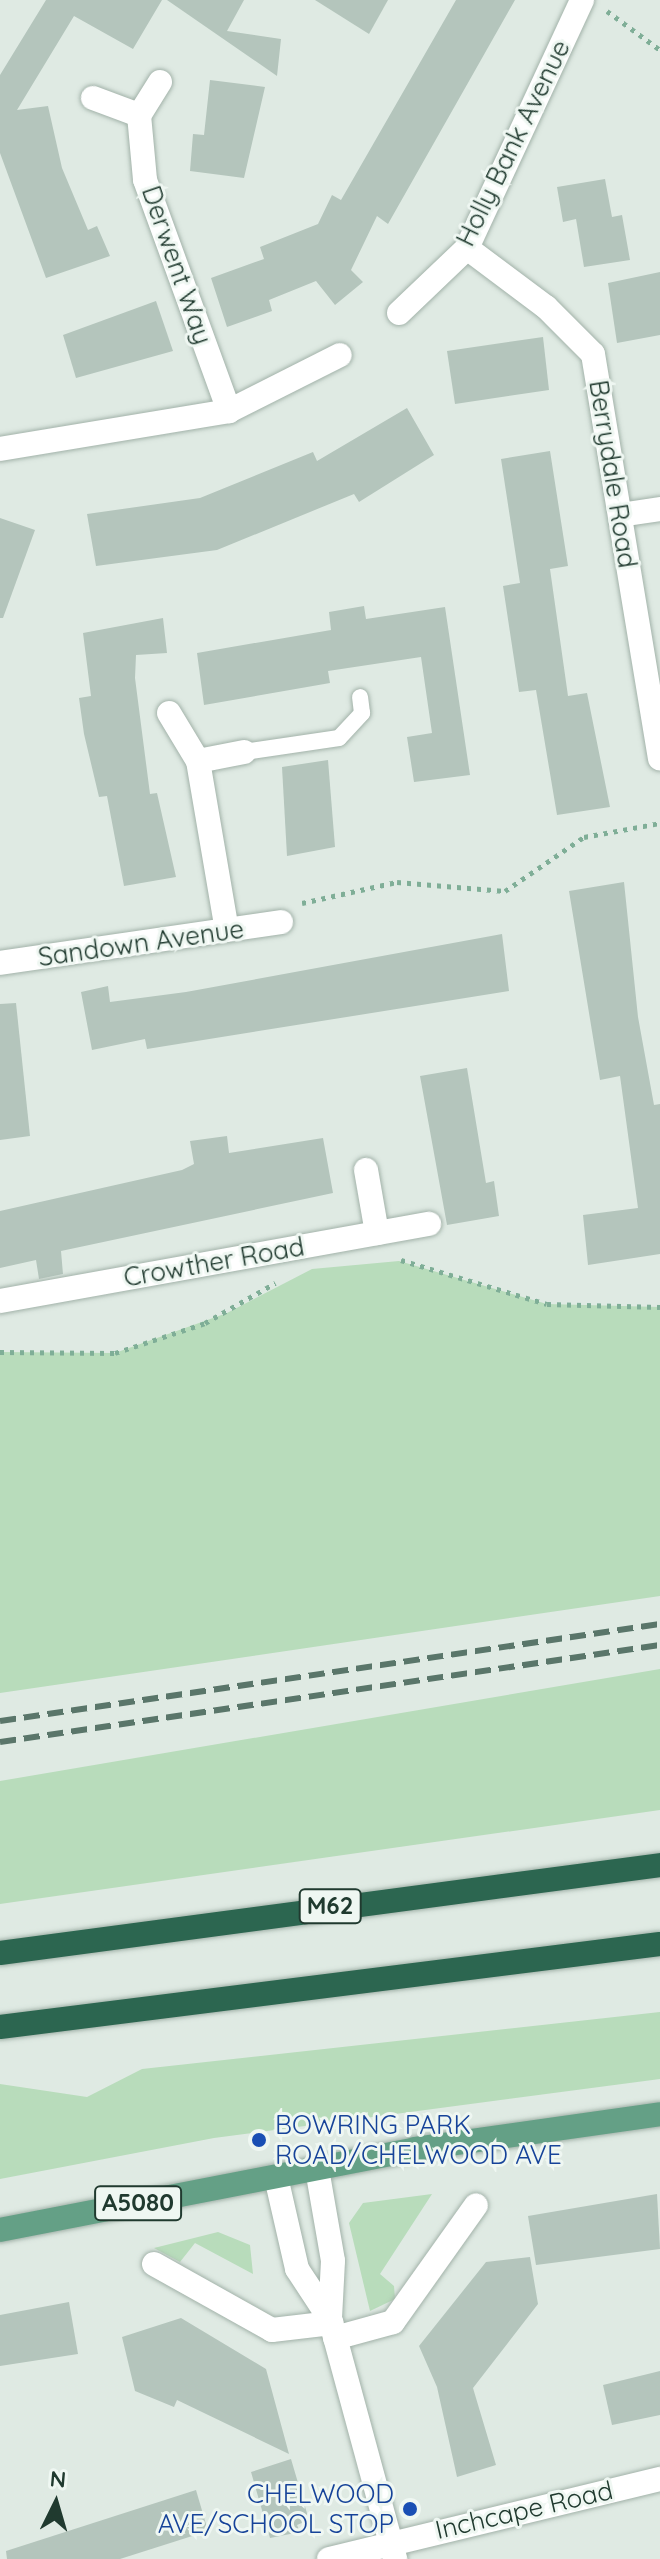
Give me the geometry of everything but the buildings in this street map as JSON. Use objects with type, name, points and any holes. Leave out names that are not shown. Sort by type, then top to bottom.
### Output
[{"type":"highway","name":"M62","points":[[0,1953],[660,1865]]},
{"type":"highway","points":[[0,2027],[660,1944]]},
{"type":"main road","name":"A5080","points":[[0,2230],[317,2169],[660,2114]]},
{"type":"street","name":"Holly Bank Avenue","points":[[399,313],[467,248],[580,1]]},
{"type":"street","points":[[93,98],[139,115],[160,82]]},
{"type":"street","name":"Derwent Way","points":[[139,115],[145,180],[229,411]]},
{"type":"street","name":"Berrydale Road","points":[[467,248],[546,307],[593,354],[660,758]]},
{"type":"street","points":[[0,449],[229,411],[340,355]]},
{"type":"street","points":[[620,515],[660,509]]},
{"type":"street","points":[[169,713],[198,761],[227,930]]},
{"type":"street","points":[[198,761],[244,752]]},
{"type":"street","name":"Sandown Avenue","points":[[0,963],[281,922]]},
{"type":"street","points":[[366,1170],[377,1233]]},
{"type":"street","name":"Crowther Road","points":[[0,1301],[429,1224]]},
{"type":"street","points":[[317,2169],[333,2261],[332,2327],[392,2550]]},
{"type":"street","points":[[276,2177],[297,2269],[332,2327]]},
{"type":"street","points":[[154,2264],[272,2330],[393,2322],[476,2205]]},
{"type":"street","name":"Inchcape Road","points":[[329,2559],[392,2550],[660,2479]]},
{"type":"lane","points":[[244,752],[339,738],[362,713],[360,697]]},
{"type":"path","points":[[580,1],[625,18],[660,50]]},
{"type":"path","points":[[281,922],[298,904],[358,887],[397,882],[505,891],[584,837],[660,823]]},
{"type":"path","points":[[385,1260],[547,1304],[660,1307]]},
{"type":"path","points":[[0,1352],[115,1353],[205,1323],[290,1277]]},
{"type":"green space","points":[[399,1261],[547,1304],[660,1307],[660,1596],[0,1693],[0,1352],[115,1353],[227,1313],[312,1269]]},
{"type":"green space","points":[[660,1669],[660,1810],[0,1904],[0,1781]]},
{"type":"green space","points":[[660,2012],[660,2079],[214,2138],[0,2179],[0,2084],[87,2097],[142,2069]]},
{"type":"green space","points":[[432,2194],[380,2274],[394,2286],[395,2299],[370,2311],[349,2223],[363,2203]]},
{"type":"green space","points":[[218,2232],[250,2245],[253,2274],[195,2243],[180,2262],[154,2248]]},
{"type":"railway","points":[[0,1721],[660,1624]]},
{"type":"railway","points":[[0,1742],[660,1645]]},
{"type":"place","name":"BOWRING PARK ROAD/CHELWOOD AVE","points":[[259,2140]]},
{"type":"place","name":"CHELWOOD AVE/SCHOOL STOP","points":[[410,2509]]}]
